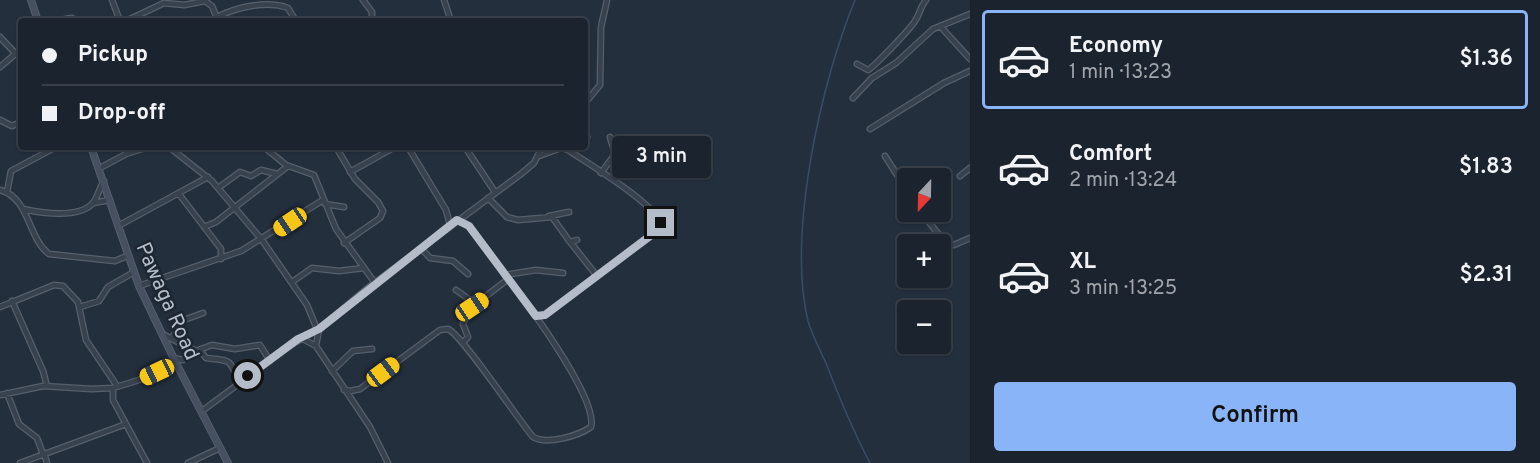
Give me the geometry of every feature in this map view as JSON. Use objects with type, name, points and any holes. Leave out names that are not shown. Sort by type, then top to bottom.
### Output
[{"type":"main road","points":[[31,0],[37,18]]},
{"type":"main road","name":"Pawaga Road","points":[[92,150],[139,286],[174,360],[228,463]]},
{"type":"street","points":[[112,0],[119,18]]},
{"type":"street","points":[[363,0],[372,12],[372,18]]},
{"type":"street","points":[[444,0],[450,18]]},
{"type":"street","points":[[588,99],[600,85],[601,27],[607,0]]},
{"type":"street","points":[[857,64],[868,70],[873,68],[885,51],[907,32],[926,0]]},
{"type":"street","points":[[132,18],[164,3],[184,4],[205,1],[212,6],[218,18]]},
{"type":"street","points":[[220,18],[239,7],[269,3],[288,8],[294,18]]},
{"type":"street","points":[[853,98],[872,78],[897,63],[940,26],[970,14]]},
{"type":"street","points":[[940,26],[970,59]]},
{"type":"street","points":[[0,37],[14,52]]},
{"type":"street","points":[[0,67],[18,50]]},
{"type":"street","points":[[870,129],[944,83],[970,71]]},
{"type":"street","points":[[0,120],[10,125],[18,123]]},
{"type":"street","points":[[601,173],[615,154],[610,137]]},
{"type":"street","points":[[7,192],[11,171],[50,150]]},
{"type":"street","points":[[100,168],[139,150]]},
{"type":"street","points":[[173,150],[218,188],[262,240],[311,312],[318,329],[316,346]]},
{"type":"street","points":[[268,150],[288,166],[314,175],[344,243],[375,283]]},
{"type":"street","points":[[338,150],[350,172],[383,211],[380,218],[344,243]]},
{"type":"street","points":[[350,172],[390,150]]},
{"type":"street","points":[[410,150],[446,210],[450,225]]},
{"type":"street","points":[[467,150],[495,192]]},
{"type":"street","points":[[539,156],[541,150]]},
{"type":"street","points":[[202,411],[302,338],[318,329],[450,225],[489,198],[539,156],[562,150]]},
{"type":"street","points":[[536,316],[545,315],[658,230],[661,223],[653,212],[567,150]]},
{"type":"street","points":[[885,156],[897,175]]},
{"type":"street","points":[[204,227],[216,222],[288,166]]},
{"type":"street","points":[[960,176],[970,168]]},
{"type":"street","points":[[218,188],[240,172],[251,176],[261,170],[278,174]]},
{"type":"street","points":[[118,226],[207,177]]},
{"type":"street","points":[[93,203],[104,181]]},
{"type":"street","points":[[0,190],[17,199],[42,247],[49,254],[115,261],[128,256]]},
{"type":"street","points":[[179,194],[221,249],[221,259]]},
{"type":"street","points":[[489,198],[507,217],[518,220],[569,212]]},
{"type":"street","points":[[23,209],[65,213],[93,203],[110,200]]},
{"type":"street","points":[[139,286],[221,259],[262,240],[324,202],[344,207]]},
{"type":"street","points":[[549,216],[597,276]]},
{"type":"street","points":[[344,390],[350,392],[360,389],[440,330],[452,330],[533,437],[544,441],[588,429],[592,419],[578,383],[555,343],[469,226],[457,220]]},
{"type":"street","points":[[929,222],[947,245],[954,245],[970,238]]},
{"type":"street","points":[[570,242],[577,240]]},
{"type":"street","points":[[421,248],[430,258],[453,261],[468,274]]},
{"type":"street","points":[[292,282],[314,267],[334,271],[364,268]]},
{"type":"street","points":[[472,307],[506,277],[536,270],[562,273]]},
{"type":"street","points":[[80,307],[99,301],[108,287],[134,272]]},
{"type":"street","points":[[0,307],[60,284],[70,292],[80,307],[87,340],[115,387],[113,400],[147,463]]},
{"type":"street","points":[[456,290],[473,300],[463,324],[468,337],[463,344]]},
{"type":"street","points":[[12,301],[43,371],[47,386]]},
{"type":"street","points":[[171,338],[178,331],[181,321],[203,313]]},
{"type":"street","points":[[164,335],[208,358],[219,357],[227,361],[239,383]]},
{"type":"street","points":[[302,338],[316,346],[370,427],[388,463]]},
{"type":"street","points":[[0,395],[47,386],[92,389],[115,387],[140,380],[174,360],[183,360],[212,345],[235,349],[260,345],[270,361]]},
{"type":"street","points":[[332,371],[353,351],[372,350]]},
{"type":"street","points":[[7,393],[19,424],[37,438],[47,463]]},
{"type":"street","points":[[20,463],[126,424]]},
{"type":"street","points":[[188,463],[220,448]]},
{"type":"waterway","points":[[855,0],[830,73],[811,159],[802,246],[803,286],[808,321],[812,332],[870,463]]},
{"type":"route","points":[[248,376],[298,339],[319,329],[369,287],[457,220],[469,226],[536,316],[545,315],[602,273],[658,230],[661,223]]}]
